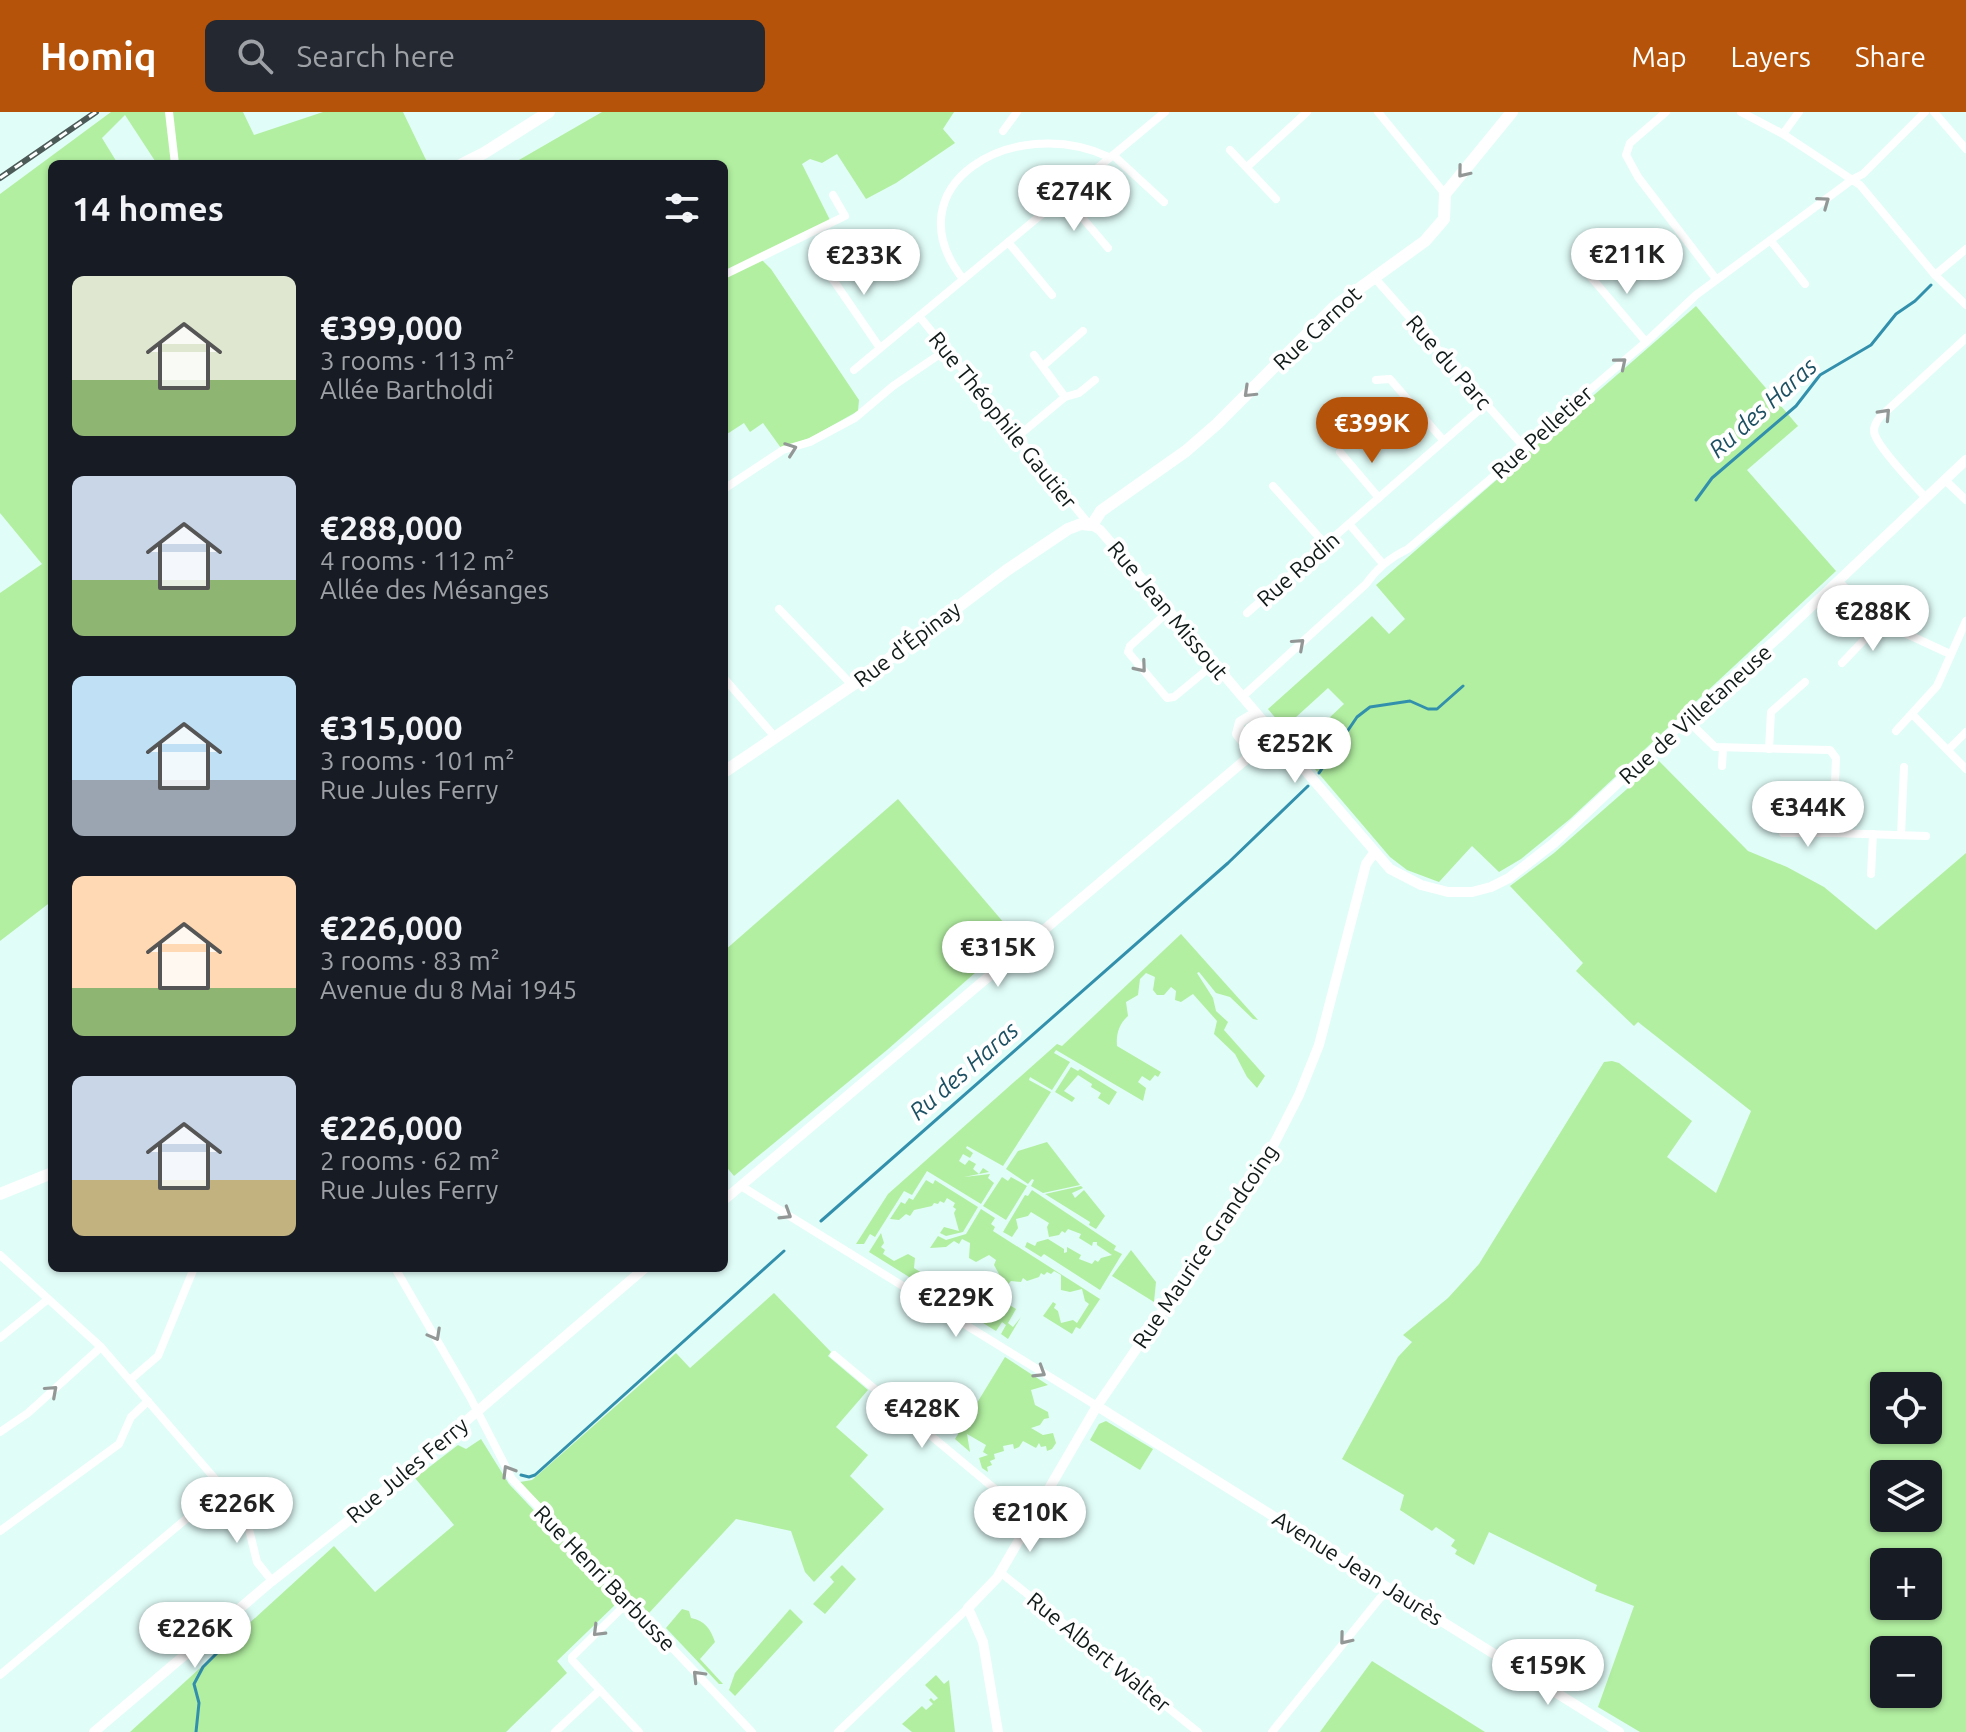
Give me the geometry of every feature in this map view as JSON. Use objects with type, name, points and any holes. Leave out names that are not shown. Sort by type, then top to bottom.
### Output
[{"type":"main road","points":[[470,160],[549,112]]},
{"type":"main road","name":"Rue Carnot","points":[[1090,524],[1101,511],[1186,451],[1217,424],[1335,306],[1440,227],[1446,210],[1445,194],[1512,112]]},
{"type":"main road","name":"Rue d'Épinay","points":[[728,769],[852,685],[1007,570],[1068,529],[1090,524]]},
{"type":"main road","points":[[0,1194],[48,1175]]},
{"type":"street","points":[[169,112],[175,160]]},
{"type":"street","points":[[1003,131],[1017,112]]},
{"type":"street","points":[[854,370],[1165,112]]},
{"type":"street","points":[[1247,167],[1307,112]]},
{"type":"street","points":[[1378,112],[1445,194]]},
{"type":"street","points":[[1666,112],[1630,143],[1626,155],[1638,177],[1716,279]]},
{"type":"street","points":[[1741,112],[1783,134],[1841,175],[1853,179],[1935,275],[1966,305]]},
{"type":"street","points":[[1783,134],[1799,112]]},
{"type":"street","name":"Rue Pelletier","points":[[1242,697],[1366,584],[1383,564],[1408,549],[1716,279],[1863,174],[1925,112]]},
{"type":"street","points":[[1934,112],[1966,149]]},
{"type":"street","points":[[988,137],[1019,126]]},
{"type":"street","points":[[1093,142],[1164,202]]},
{"type":"street","points":[[1230,150],[1276,199]]},
{"type":"street","points":[[957,167],[943,200],[942,227],[949,257],[963,279]]},
{"type":"street","points":[[728,273],[845,216],[833,195]]},
{"type":"street","points":[[1064,196],[1108,248]]},
{"type":"street","points":[[1771,241],[1805,284]]},
{"type":"street","points":[[1008,242],[1052,295]]},
{"type":"street","points":[[1935,275],[1966,249]]},
{"type":"street","points":[[825,254],[825,268],[880,348]]},
{"type":"street","points":[[1585,270],[1646,342]]},
{"type":"street","name":"Rue du Parc","points":[[1373,276],[1525,448]]},
{"type":"street","name":"Rue Théophile Gautier","points":[[919,316],[1090,524]]},
{"type":"street","points":[[1043,366],[1083,331]]},
{"type":"street","points":[[1926,498],[1882,446],[1874,428],[1880,417],[1966,338]]},
{"type":"street","points":[[728,486],[783,450],[810,442],[855,418],[893,386],[946,350]]},
{"type":"street","points":[[1034,355],[1065,397]]},
{"type":"street","points":[[1376,380],[1390,379],[1443,440]]},
{"type":"street","points":[[1017,437],[1065,397],[1079,393],[1095,380]]},
{"type":"street","name":"Rue Rodin","points":[[1247,613],[1486,404]]},
{"type":"street","points":[[1340,452],[1379,498]]},
{"type":"street","name":"Rue de Villetaneuse","points":[[1437,890],[1472,892],[1509,878],[1554,843],[1966,460]]},
{"type":"street","points":[[1945,480],[1966,500]]},
{"type":"street","points":[[1273,486],[1326,545]]},
{"type":"street","name":"Rue Jean Missout","points":[[1090,524],[1100,530],[1374,853],[1397,873],[1437,890]]},
{"type":"street","name":"Rue Rodin","points":[[1350,525],[1383,564]]},
{"type":"street","points":[[1838,581],[1881,622],[1950,654]]},
{"type":"street","points":[[779,609],[852,685]]},
{"type":"street","points":[[1169,611],[1130,646],[1128,652],[1167,698],[1174,697],[1214,664]]},
{"type":"street","points":[[1896,731],[1937,686],[1966,621]]},
{"type":"street","points":[[1842,663],[1881,622]]},
{"type":"street","points":[[1769,749],[1771,712],[1805,682]]},
{"type":"street","points":[[728,683],[775,737]]},
{"type":"street","name":"Rue Jean Missout","points":[[1241,721],[1242,697]]},
{"type":"street","points":[[1913,715],[1966,769]]},
{"type":"street","points":[[728,1197],[1236,766],[1260,742],[1263,722],[1250,716],[1241,721],[1237,730],[1240,740],[1236,766]]},
{"type":"street","points":[[1686,719],[1715,747],[1830,750],[1836,758],[1833,833]]},
{"type":"street","points":[[1948,750],[1966,732]]},
{"type":"street","points":[[1240,740],[1248,745],[1260,742]]},
{"type":"street","name":"Rue Jean Missout","points":[[1260,742],[1284,747]]},
{"type":"street","points":[[1722,766],[1723,748]]},
{"type":"street","points":[[1901,835],[1904,767]]},
{"type":"street","points":[[1783,833],[1926,836]]},
{"type":"street","points":[[1871,874],[1873,834]]},
{"type":"street","name":"Rue Maurice Grandcoing","points":[[968,1608],[1000,1572],[1097,1406],[1254,1178],[1288,1117],[1319,1045],[1366,864],[1374,853]]},
{"type":"street","points":[[741,1186],[1097,1406]]},
{"type":"street","points":[[0,1255],[101,1347],[223,1488],[247,1521],[257,1562],[272,1581]]},
{"type":"street","points":[[130,1380],[158,1356],[192,1272]]},
{"type":"street","name":"Rue Henri Barbusse","points":[[397,1272],[512,1479],[752,1732]]},
{"type":"street","name":"Rue Jules Ferry","points":[[94,1732],[272,1581],[357,1514],[640,1272]]},
{"type":"street","points":[[0,1338],[47,1300]]},
{"type":"street","points":[[0,1432],[28,1413],[101,1347]]},
{"type":"street","points":[[834,1355],[1031,1519]]},
{"type":"street","points":[[0,1531],[119,1444],[131,1417],[148,1401]]},
{"type":"street","name":"Avenue Jean Jaurès","points":[[1097,1406],[1619,1732]]},
{"type":"street","points":[[0,1675],[223,1488]]},
{"type":"street","name":"Rue Albert Walter","points":[[1000,1572],[1198,1732]]},
{"type":"street","points":[[1272,1732],[1380,1598],[1395,1592]]},
{"type":"street","points":[[628,1602],[572,1660],[639,1732]]},
{"type":"street","points":[[838,1732],[968,1608],[983,1642],[998,1732]]},
{"type":"street","points":[[555,1732],[600,1690]]},
{"type":"green space","points":[[111,112],[243,112],[254,135],[323,112],[403,112],[426,160],[154,160],[125,115],[102,138],[116,160],[48,160],[48,904],[0,941],[0,593],[42,564],[0,513],[0,194]]},
{"type":"green space","points":[[602,112],[954,112],[943,129],[955,143],[896,183],[866,199],[837,154],[822,163],[810,159],[802,164],[830,220],[759,257],[771,269],[859,400],[858,411],[810,438],[781,448],[763,423],[750,432],[744,423],[728,433],[728,160],[519,160]]},
{"type":"green space","points":[[1696,306],[1798,426],[1747,470],[1836,571],[1570,819],[1521,859],[1499,872],[1472,846],[1439,882],[1407,870],[1390,857],[1297,748],[1344,704],[1328,688],[1284,728],[1268,709],[1372,616],[1389,634],[1405,619],[1376,585]]},
{"type":"green space","points":[[1659,761],[1748,851],[1824,887],[1876,930],[1966,853],[1966,1732],[1640,1732],[1598,1707],[1634,1606],[1595,1591],[1597,1585],[1489,1532],[1474,1565],[1455,1554],[1457,1550],[1451,1546],[1455,1540],[1436,1527],[1432,1531],[1400,1510],[1404,1495],[1342,1459],[1398,1357],[1412,1342],[1403,1335],[1448,1298],[1479,1264],[1604,1062],[1619,1063],[1692,1121],[1667,1157],[1716,1193],[1751,1111],[1638,1022],[1634,1026],[1576,971],[1583,963],[1510,886],[1554,853]]},
{"type":"green space","points":[[898,799],[1016,937],[887,1050],[734,1176],[728,1169],[728,948]]},
{"type":"green space","points":[[1181,934],[1258,1020],[1253,1019],[1230,997],[1216,993],[1197,973],[1213,998],[1216,1011],[1228,1022],[1224,1030],[1265,1076],[1257,1088],[1247,1077],[1235,1054],[1214,1034],[1217,1021],[1193,994],[1181,1002],[1175,1000],[1176,991],[1171,987],[1164,995],[1157,995],[1153,990],[1155,977],[1146,973],[1140,979],[1138,995],[1126,1002],[1128,1016],[1120,1026],[1117,1042],[1117,1046],[1161,1072],[1150,1081],[1142,1076],[1138,1082],[1146,1088],[1143,1101],[1056,1050],[1054,1053],[1070,1062],[1052,1090],[1030,1077],[1029,1080],[1051,1092],[1003,1166],[967,1146],[973,1153],[970,1158],[963,1154],[959,1161],[965,1165],[969,1160],[976,1164],[973,1169],[979,1174],[964,1177],[990,1174],[988,1178],[994,1183],[981,1204],[927,1171],[912,1195],[904,1191],[875,1237],[870,1234],[864,1244],[856,1244],[888,1194],[1057,1044],[1062,1046]]},
{"type":"green space","points":[[1071,1067],[1080,1069],[1117,1092],[1109,1105],[1098,1098],[1101,1093],[1091,1087],[1092,1084],[1078,1075],[1064,1091],[1075,1098],[1072,1102],[1055,1092]]},
{"type":"green space","points":[[1047,1142],[1080,1185],[1043,1193],[1031,1186],[1034,1180],[1028,1184],[1006,1169],[1018,1151]]},
{"type":"green space","points":[[1002,1177],[1008,1181],[1011,1177],[1027,1186],[1006,1220],[983,1206]]},
{"type":"green space","points":[[926,1180],[933,1184],[935,1180],[978,1207],[963,1232],[946,1236],[940,1233],[944,1227],[959,1231],[954,1213],[956,1209],[953,1207],[955,1203],[947,1198],[944,1203],[940,1201],[914,1210],[910,1216],[906,1214],[899,1220],[890,1219],[901,1202],[905,1204],[909,1198],[913,1200]]},
{"type":"green space","points":[[1083,1188],[1072,1193],[1075,1198],[1084,1190],[1105,1216],[1096,1229],[1045,1194]]},
{"type":"green space","points":[[1032,1190],[1116,1246],[1114,1250],[1122,1254],[1100,1290],[1044,1254],[1041,1257],[1025,1247],[1027,1242],[1035,1246],[1037,1242],[1048,1239],[1064,1249],[1064,1253],[1067,1247],[1081,1255],[1079,1259],[1092,1264],[1095,1260],[1098,1262],[1112,1255],[1097,1242],[1093,1242],[1092,1246],[1079,1238],[1081,1234],[1068,1229],[1065,1233],[1062,1231],[1049,1237],[1049,1223],[1031,1212],[1016,1219],[1018,1228],[1012,1237],[1003,1232],[1025,1195],[1028,1196]]},
{"type":"green space","points":[[981,1209],[995,1218],[991,1224],[995,1227],[993,1231],[1100,1299],[1080,1329],[1076,1327],[1072,1334],[1043,1316],[1053,1302],[1061,1323],[1073,1320],[1077,1323],[1089,1304],[1082,1289],[1070,1292],[1061,1290],[1061,1275],[1054,1271],[1051,1274],[1041,1273],[1039,1277],[1027,1281],[1023,1278],[1021,1282],[1011,1281],[1002,1290],[996,1285],[999,1274],[994,1265],[996,1260],[989,1255],[976,1262],[969,1258],[970,1243],[962,1239],[959,1244],[954,1241],[946,1247],[930,1248],[938,1236],[946,1240],[966,1234]]},
{"type":"green space","points":[[881,1233],[883,1254],[894,1261],[908,1254],[915,1258],[914,1268],[928,1277],[931,1273],[939,1276],[930,1290],[869,1252]]},
{"type":"green space","points":[[1131,1250],[1156,1282],[1154,1302],[1112,1276]]},
{"type":"green space","points":[[941,1279],[958,1295],[972,1289],[978,1292],[978,1308],[993,1317],[997,1312],[1008,1310],[1004,1306],[1006,1303],[1016,1309],[1008,1323],[1013,1327],[1021,1317],[1008,1339],[1001,1334],[1006,1325],[1002,1322],[996,1331],[933,1292]]},
{"type":"green space","points":[[774,1293],[831,1352],[828,1356],[868,1390],[836,1427],[868,1455],[850,1476],[884,1509],[814,1582],[805,1572],[791,1531],[736,1519],[649,1613],[593,1560],[520,1482],[532,1480],[676,1353],[690,1368]]},
{"type":"green space","points":[[1005,1357],[1048,1385],[1031,1390],[1035,1405],[1048,1412],[1049,1418],[1031,1428],[1043,1435],[1053,1433],[1056,1443],[1047,1451],[1046,1446],[1041,1447],[1039,1443],[1036,1448],[1023,1441],[1014,1449],[1013,1444],[1003,1446],[1004,1451],[994,1454],[995,1459],[990,1461],[992,1465],[987,1467],[988,1472],[982,1468],[979,1458],[988,1455],[983,1452],[986,1445],[967,1434],[970,1452],[955,1439]]},
{"type":"green space","points":[[1106,1421],[1153,1449],[1140,1470],[1090,1440],[1099,1424]]},
{"type":"green space","points":[[481,1439],[509,1484],[617,1598],[616,1604],[557,1661],[567,1673],[506,1732],[130,1732],[334,1546],[375,1592],[454,1525],[415,1478],[458,1445],[466,1449]]},
{"type":"green space","points":[[842,1565],[856,1579],[825,1614],[813,1604],[834,1582],[830,1577]]},
{"type":"green space","points":[[682,1609],[689,1611],[691,1618],[703,1623],[711,1633],[715,1642],[700,1659],[723,1684],[719,1684],[666,1628]]},
{"type":"green space","points":[[790,1609],[803,1622],[735,1696],[729,1690],[735,1673]]},
{"type":"green space","points":[[1372,1661],[1485,1732],[1320,1732]]},
{"type":"green space","points":[[936,1675],[944,1684],[949,1680],[955,1732],[912,1732],[902,1724],[922,1706],[926,1710],[933,1704],[929,1700],[931,1698],[934,1701],[938,1698],[925,1685]]},
{"type":"waterway","name":"Ru des Haras","points":[[1696,500],[1712,478],[1796,406],[1820,375],[1871,345],[1896,314],[1931,285]]},
{"type":"waterway","name":"Ru des Haras","points":[[1319,773],[1357,717],[1370,707],[1410,701],[1428,709],[1437,709],[1463,686]]},
{"type":"waterway","name":"Ru des Haras","points":[[821,1221],[1228,863],[1308,786]]},
{"type":"waterway","name":"Ru des Haras","points":[[521,1475],[535,1475],[784,1251]]},
{"type":"waterway","name":"Ru des Haras","points":[[196,1732],[199,1703],[194,1684],[203,1667],[217,1653]]},
{"type":"railway","points":[[0,178],[96,112]]}]
